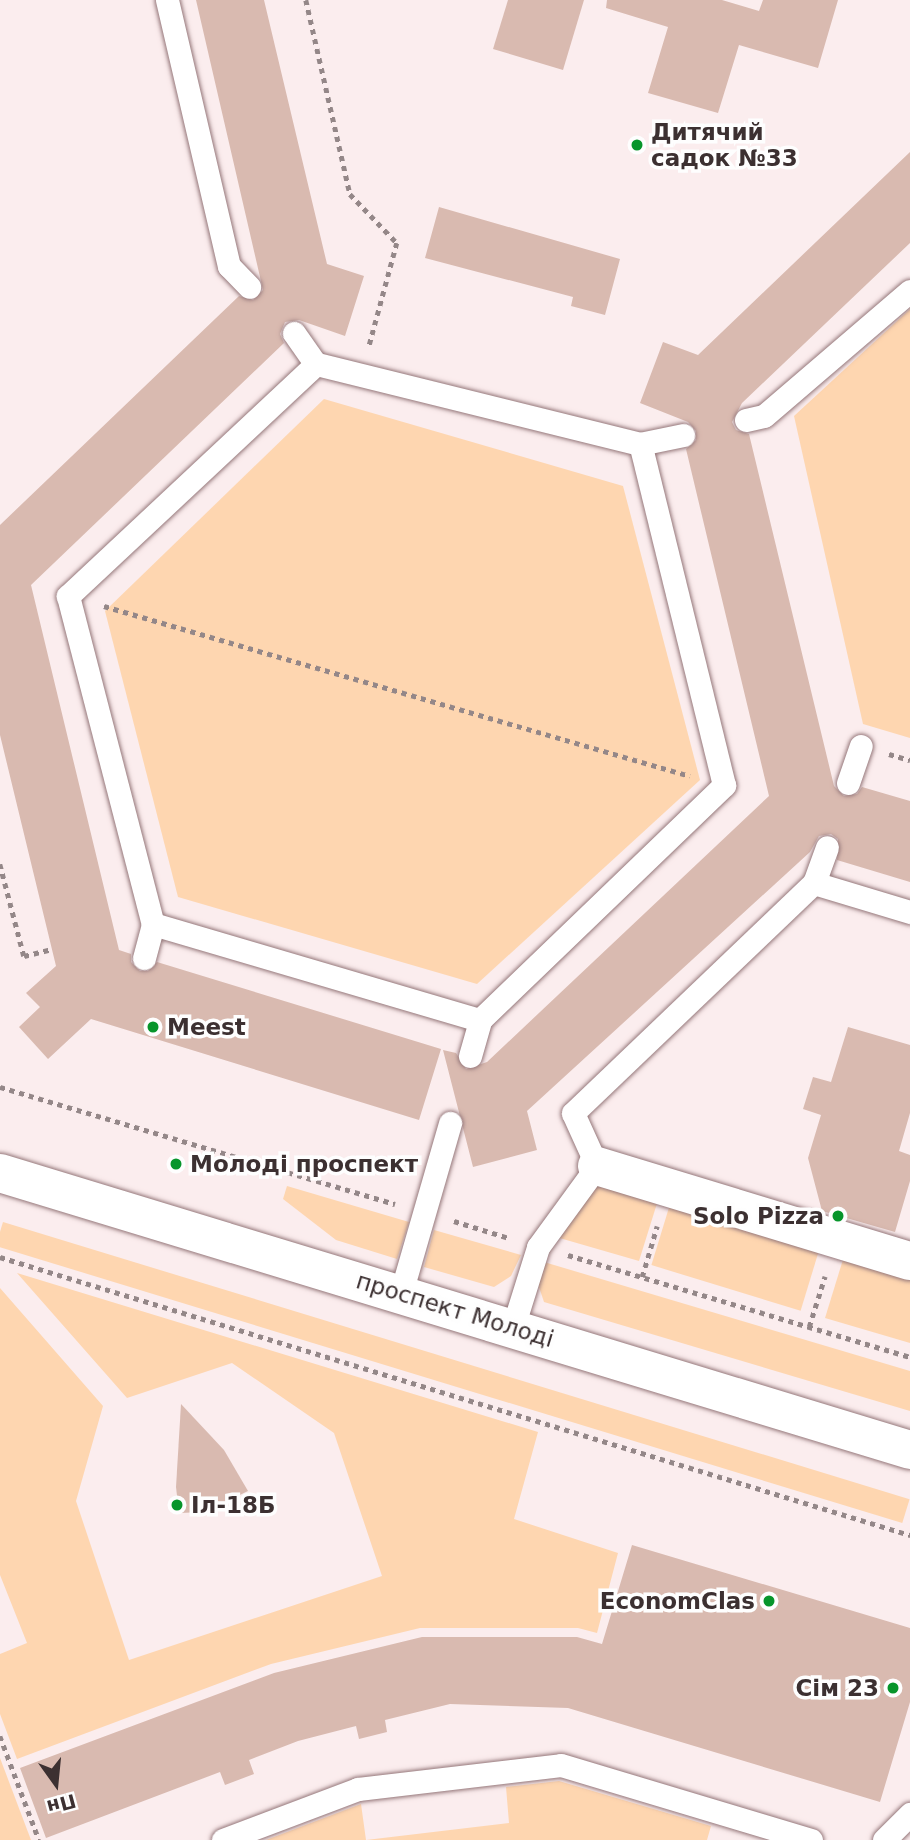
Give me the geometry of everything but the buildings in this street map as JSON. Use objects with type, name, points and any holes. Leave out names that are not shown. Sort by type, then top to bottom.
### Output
[{"type":"street","points":[[597,1166],[910,1261]]},
{"type":"street","name":"проспект Молоді","points":[[0,1173],[910,1450]]},
{"type":"lane","points":[[167,0],[229,266],[249,287]]},
{"type":"lane","points":[[746,420],[764,416],[910,291]]},
{"type":"lane","points":[[294,334],[316,364],[640,444],[683,435]]},
{"type":"lane","points":[[144,958],[153,924],[68,596],[316,364]]},
{"type":"lane","points":[[470,1056],[480,1020],[724,785],[640,444]]},
{"type":"lane","points":[[848,783],[861,746]]},
{"type":"lane","points":[[513,1327],[538,1247],[597,1166],[573,1113],[814,883],[827,847]]},
{"type":"lane","points":[[814,883],[910,912]]},
{"type":"lane","points":[[153,924],[480,1020]]},
{"type":"lane","points":[[401,1293],[450,1123]]},
{"type":"lane","points":[[223,1840],[358,1789],[561,1765],[811,1840]]},
{"type":"lane","points":[[884,1840],[910,1814]]},
{"type":"path","points":[[306,0],[350,194],[397,243],[362,375]]},
{"type":"path","points":[[68,596],[724,785]]},
{"type":"path","points":[[0,864],[24,956],[52,949]]},
{"type":"path","points":[[642,1277],[669,1188]]},
{"type":"path","points":[[809,1327],[836,1238]]},
{"type":"path","points":[[0,1257],[910,1535]]},
{"type":"path","points":[[0,1736],[39,1840]]},
{"type":"shaded area","points":[[910,309],[910,738],[863,724],[794,416]]},
{"type":"shaded area","points":[[324,399],[623,486],[700,780],[477,984],[178,897],[105,611]]},
{"type":"shaded area","points":[[599,1180],[659,1197],[639,1261],[556,1237]]},
{"type":"shaded area","points":[[287,1186],[409,1222],[397,1259],[336,1240],[283,1199]]},
{"type":"shaded area","points":[[671,1201],[820,1247],[801,1311],[651,1265]]},
{"type":"shaded area","points":[[3,1222],[910,1499],[902,1523],[0,1247]]},
{"type":"shaded area","points":[[434,1230],[521,1255],[511,1276],[494,1287],[424,1267]]},
{"type":"shaded area","points":[[845,1253],[910,1273],[910,1343],[825,1318]]},
{"type":"shaded area","points":[[544,1262],[910,1371],[910,1411],[544,1302],[537,1281]]},
{"type":"shaded area","points":[[17,1273],[538,1432],[514,1519],[618,1553],[597,1633],[578,1628],[420,1628],[271,1664],[17,1759],[0,1714],[0,1654],[27,1643],[0,1575],[0,1288],[103,1406],[76,1501],[129,1660],[382,1576],[334,1433],[232,1363],[127,1398]]},
{"type":"shaded area","points":[[0,1758],[31,1840],[0,1840]]},
{"type":"shaded area","points":[[559,1781],[711,1826],[707,1840],[366,1840],[509,1823],[506,1787]]},
{"type":"shaded area","points":[[361,1804],[366,1840],[266,1840]]},
{"type":"place","name":"Дитячий садок №33","points":[[637,145]]},
{"type":"place","name":"Meest","points":[[153,1027]]},
{"type":"place","name":"Молоді проспект","points":[[176,1164]]},
{"type":"place","name":"Solo Pizza","points":[[838,1216]]},
{"type":"place","name":"Іл-18Б","points":[[177,1505]]},
{"type":"place","name":"EconomClas","points":[[769,1601]]},
{"type":"place","name":"Сім 23","points":[[893,1688]]}]
